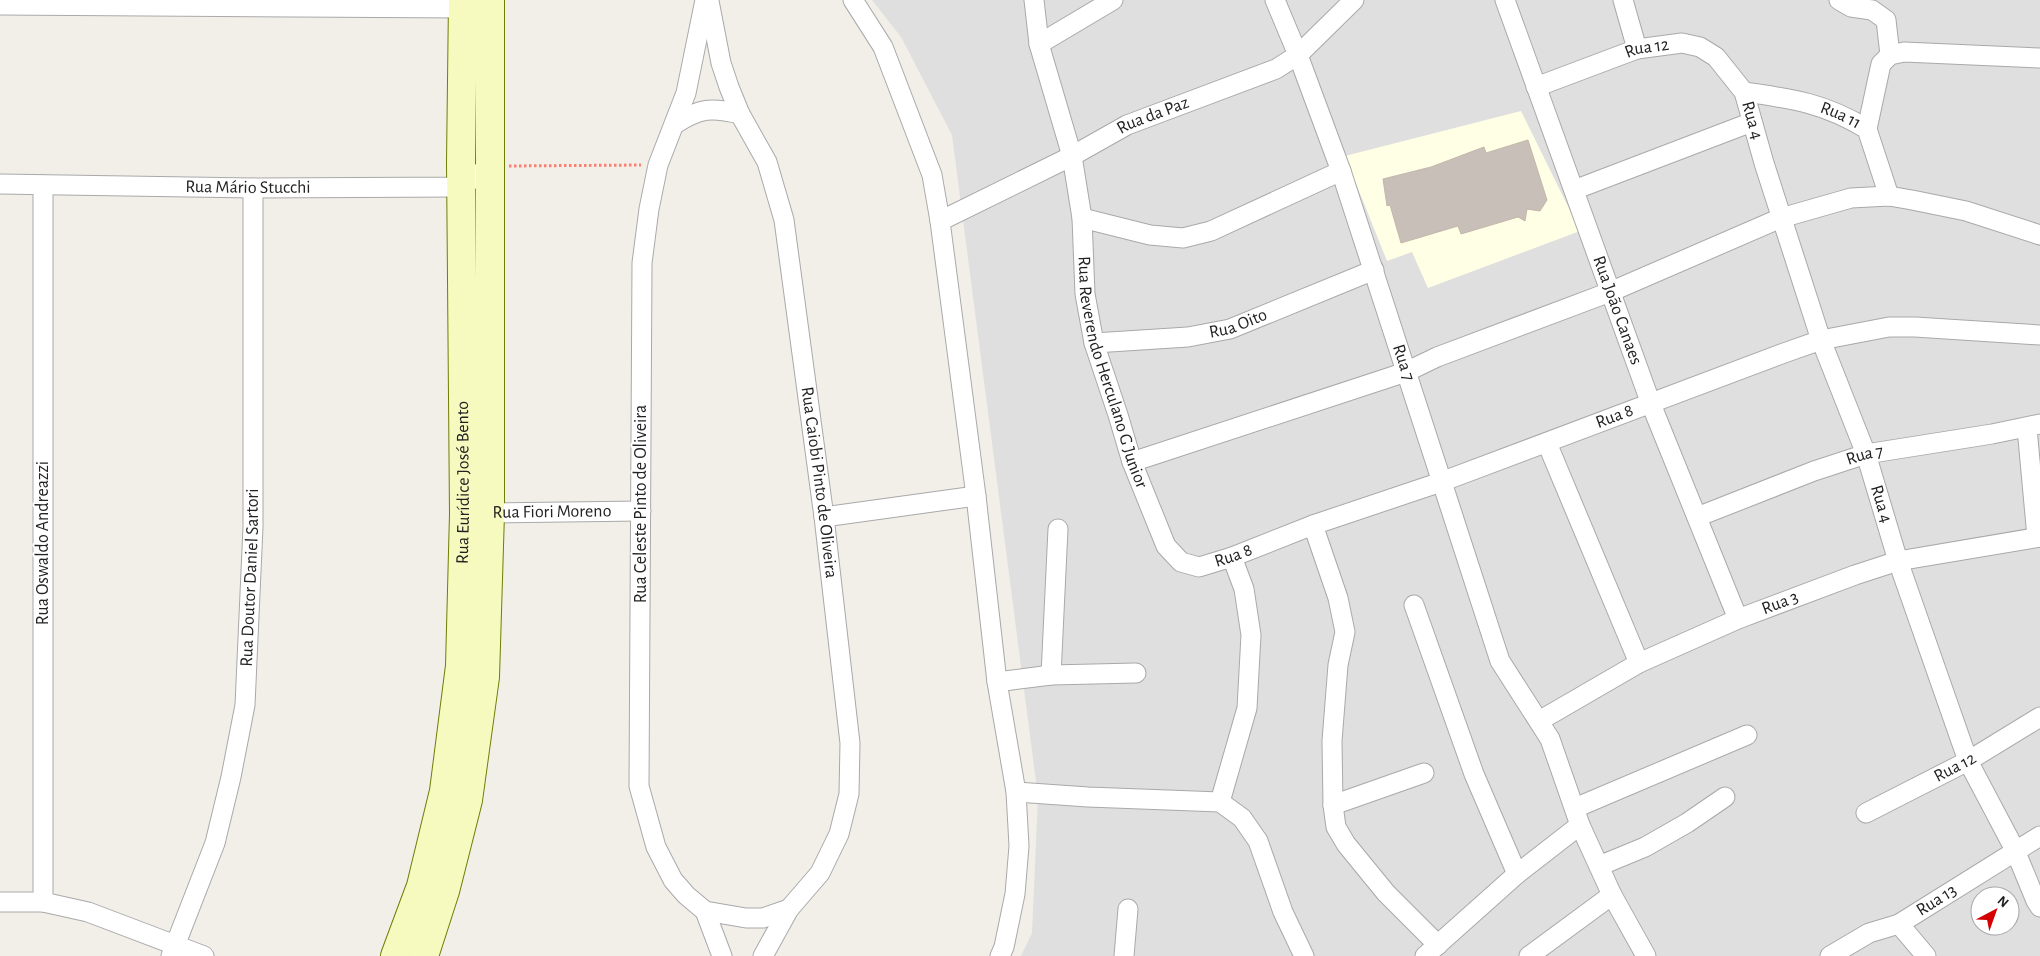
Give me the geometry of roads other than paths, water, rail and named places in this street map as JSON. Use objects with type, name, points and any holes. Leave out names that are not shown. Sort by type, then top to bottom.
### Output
[{"type":"street","name":"Rua Eurídice José Bento","points":[[395,956],[421,886],[445,781],[477,514],[489,166],[490,0]]},
{"type":"street","name":"Rua Caiobi Pinto de Oliveira","points":[[707,0],[721,63],[740,114],[768,162],[784,220],[824,517],[850,743],[850,794],[839,834],[820,873],[789,909],[763,956]]},
{"type":"street","name":"Rua Celeste Pinto de Oliveira","points":[[707,0],[686,93],[658,165],[649,209],[642,263],[639,786],[656,847],[673,880],[686,896],[705,911],[746,918],[763,918],[789,909]]},
{"type":"street","points":[[852,0],[887,56],[932,175],[940,220],[976,496],[997,682],[1016,792],[1019,846],[1015,894],[1004,947],[1000,956]]},
{"type":"street","name":"Rua Reverendo Herculano G Junior","points":[[1034,0],[1039,44],[1072,156],[1082,218],[1085,294],[1094,343],[1132,462],[1166,546],[1181,562],[1199,567]]},
{"type":"street","points":[[1039,44],[1113,0]]},
{"type":"street","name":"Rua 7","points":[[1275,0],[1298,55],[1341,171],[1500,661],[1550,739],[1577,817],[1612,895],[1646,956]]},
{"type":"street","name":"Rua da Paz","points":[[940,220],[1072,156],[1127,125],[1276,69],[1298,55],[1354,0]]},
{"type":"street","name":"Rua João Canaes","points":[[1505,0],[1650,404],[1738,619]]},
{"type":"street","points":[[1623,0],[1637,49]]},
{"type":"street","points":[[1839,0],[1851,7],[1872,10],[1886,20],[1890,55]]},
{"type":"street","name":"Rua Eurídice José Bento","points":[[424,956],[445,891],[468,800],[485,677],[462,187],[463,4]]},
{"type":"street","points":[[0,5],[463,4]]},
{"type":"street","name":"Rua 12","points":[[1536,87],[1637,49],[1682,43],[1700,47],[1716,57],[1744,92]]},
{"type":"street","points":[[1867,129],[1881,64],[1890,55],[1904,52],[2040,58]]},
{"type":"street","name":"Rua 4","points":[[1744,92],[1781,218],[1821,340],[1866,454],[1898,561],[1968,761],[2016,850],[2040,907]]},
{"type":"street","name":"Rua 11","points":[[1744,92],[1785,97],[1821,106],[1844,115],[1867,129],[1888,196]]},
{"type":"street","points":[[675,124],[691,114],[704,110],[718,109],[740,114]]},
{"type":"street","points":[[1574,190],[1752,122]]},
{"type":"street","points":[[462,187],[489,166]]},
{"type":"street","points":[[1082,218],[1150,235],[1183,238],[1211,231],[1341,171]]},
{"type":"street","name":"Rua Mário Stucchi","points":[[0,184],[253,188],[462,187]]},
{"type":"street","name":"Rua Oswaldo Andreazzi","points":[[43,185],[43,902]]},
{"type":"street","name":"Rua Doutor Daniel Sartori","points":[[174,950],[215,843],[231,777],[245,705],[252,527],[253,188]]},
{"type":"street","points":[[1132,462],[1406,372],[1437,357],[1610,292],[1781,218],[1851,198],[1888,196],[1966,211],[2040,235]]},
{"type":"street","name":"Rua Oito","points":[[1094,343],[1188,337],[1230,329],[1374,270]]},
{"type":"street","name":"Rua 8","points":[[1199,567],[1232,557],[1313,525],[1441,482],[1821,340],[1889,327],[2040,335]]},
{"type":"street","points":[[2033,426],[2039,537]]},
{"type":"street","name":"Rua 7","points":[[1697,517],[1814,471],[1866,454],[2033,426]]},
{"type":"street","points":[[1546,443],[1639,663]]},
{"type":"street","points":[[824,517],[976,496]]},
{"type":"street","name":"Rua Fiori Moreno","points":[[477,514],[641,511]]},
{"type":"street","points":[[1313,525],[1338,598],[1344,632],[1338,665],[1332,741],[1332,805],[1336,827],[1346,844],[1431,950],[1517,874],[1577,817],[1747,735]]},
{"type":"street","points":[[1051,675],[1058,529]]},
{"type":"street","name":"Rua 3","points":[[1538,721],[1639,663],[1738,619],[1898,561],[2039,537]]},
{"type":"street","points":[[1220,802],[1247,708],[1251,636],[1244,589],[1232,557]]},
{"type":"street","points":[[1414,605],[1474,774],[1517,874]]},
{"type":"street","points":[[997,682],[1051,675],[1136,674]]},
{"type":"street","name":"Rua 12","points":[[1866,813],[1968,761],[2040,717]]},
{"type":"street","points":[[1332,805],[1424,773]]},
{"type":"street","points":[[1016,792],[1220,802],[1242,818],[1258,841],[1283,912],[1304,956]]},
{"type":"street","points":[[1599,866],[1645,847],[1687,823],[1725,797]]},
{"type":"street","name":"Rua 13","points":[[1830,956],[1870,933],[1899,924],[2040,836]]},
{"type":"street","points":[[1529,956],[1612,895]]},
{"type":"street","points":[[0,902],[43,902],[88,912],[174,950],[204,956]]},
{"type":"street","points":[[1124,956],[1128,909]]},
{"type":"street","points":[[705,911],[722,956]]},
{"type":"street","points":[[1899,924],[1926,956]]}]
